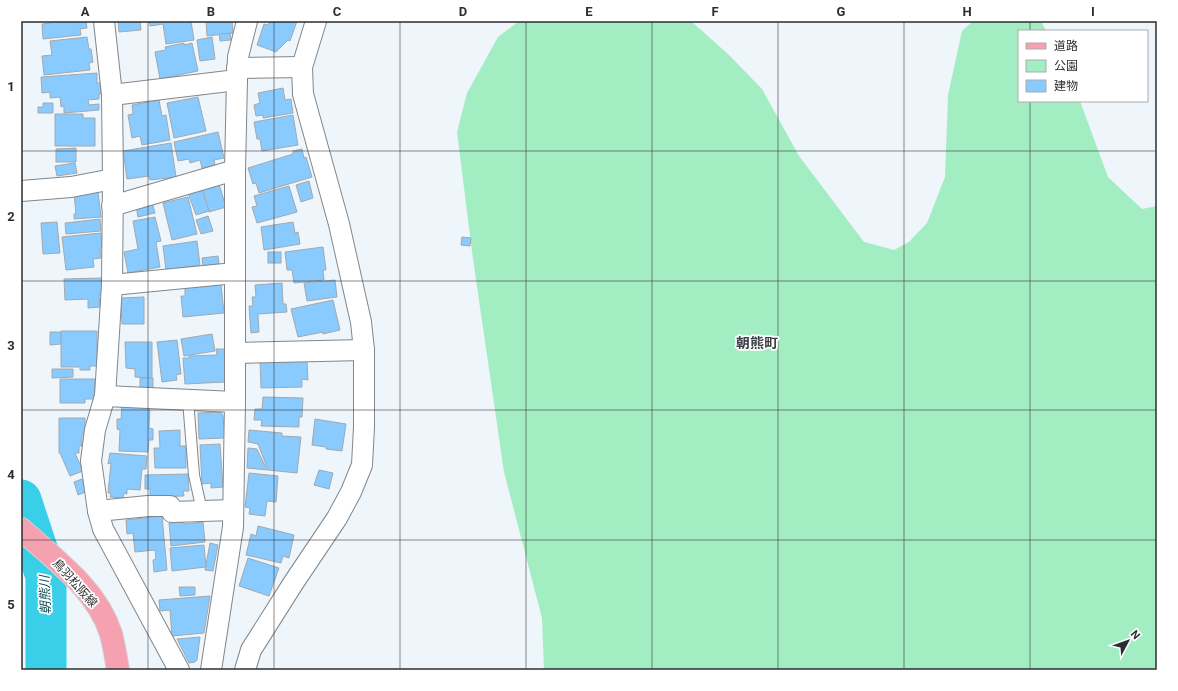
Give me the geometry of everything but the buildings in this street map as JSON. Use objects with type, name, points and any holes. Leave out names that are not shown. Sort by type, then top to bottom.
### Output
[{"type":"main road","name":"鳥羽松阪線","points":[[21,529],[70,573],[101,612],[110,633],[118,670]]},
{"type":"street","points":[[104,21],[112,96],[112,285],[105,396],[95,430],[91,461],[98,511],[104,529],[179,670]]},
{"type":"street","points":[[211,670],[233,527],[236,353],[235,170],[237,74],[238,57],[247,21]]},
{"type":"street","points":[[245,670],[251,650],[337,518],[351,492],[362,465],[364,427],[364,350],[361,322],[339,224],[304,94],[302,67],[316,21]]},
{"type":"street","points":[[112,96],[237,74],[302,67]]},
{"type":"street","points":[[112,206],[235,170]]},
{"type":"street","points":[[21,191],[71,187],[113,179]]},
{"type":"street","points":[[112,285],[235,272]]},
{"type":"street","points":[[236,353],[364,350]]},
{"type":"street","points":[[105,396],[235,402]]},
{"type":"street","points":[[98,511],[148,506],[170,506],[172,512],[233,510]]},
{"type":"lane","points":[[188,400],[194,475],[202,511]]},
{"type":"green space","points":[[519,21],[691,21],[729,55],[762,89],[799,156],[864,242],[894,250],[909,242],[927,223],[945,177],[948,95],[962,31],[973,21],[1041,21],[1046,30],[1018,30],[1018,102],[1080,102],[1108,177],[1142,209],[1157,206],[1157,670],[544,670],[542,618],[504,472],[473,259],[457,132],[467,93],[498,37]]},
{"type":"waterway","name":"朝熊川","points":[[21,500],[46,576],[46,670]]},
{"type":"district","name":"朝熊町","points":[[757,343]]}]
